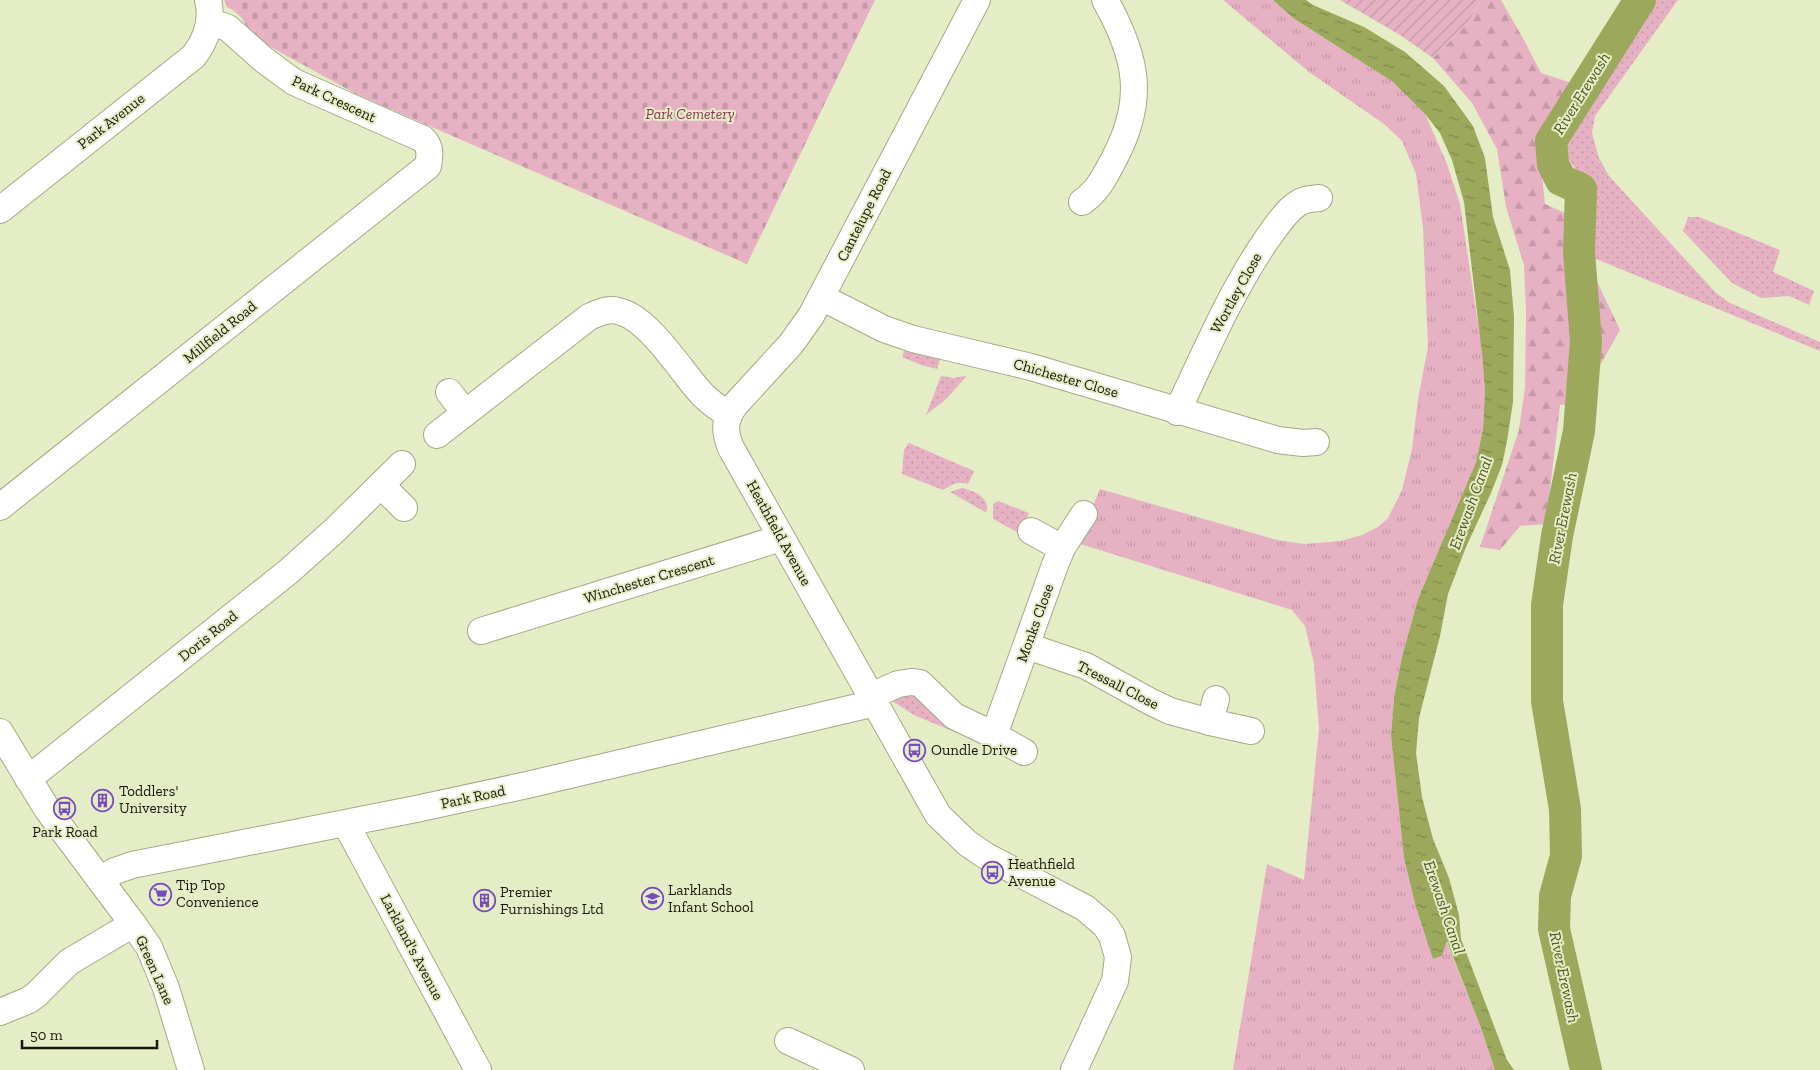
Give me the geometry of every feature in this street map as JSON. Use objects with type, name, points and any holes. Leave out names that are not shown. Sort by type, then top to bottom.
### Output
[{"type":"street","name":"Cantelupe Road","points":[[728,415],[804,327],[977,0]]},
{"type":"street","points":[[1082,202],[1089,197],[1102,181],[1118,153],[1130,124],[1134,103],[1135,85],[1130,57],[1124,39],[1105,0]]},
{"type":"street","name":"Park Crescent","points":[[209,11],[220,25],[228,28],[264,60],[294,82],[423,139],[428,144],[430,151]]},
{"type":"street","name":"Park Avenue","points":[[0,210],[194,56],[201,47],[209,11]]},
{"type":"street","name":"Millfield Road","points":[[0,507],[428,166],[430,151]]},
{"type":"street","name":"Wortley Close","points":[[1177,412],[1232,296],[1252,260],[1287,213],[1297,204],[1319,198]]},
{"type":"street","name":"Chichester Close","points":[[821,297],[884,329],[912,339],[1030,367],[1177,412],[1278,440],[1303,443],[1316,442]]},
{"type":"street","points":[[437,435],[589,317],[611,310],[620,311],[640,321],[702,394],[728,415]]},
{"type":"street","points":[[449,392],[465,413]]},
{"type":"street","name":"Heathfield Avenue","points":[[728,415],[725,432],[727,439],[925,796],[938,815],[967,844],[1085,908],[1106,925],[1112,936],[1118,957],[1115,981],[1074,1070]]},
{"type":"street","name":"Doris Road","points":[[28,779],[288,572],[329,536],[402,464]]},
{"type":"street","points":[[381,485],[404,508]]},
{"type":"street","name":"Monks Close","points":[[994,735],[1062,548],[1084,514]]},
{"type":"street","points":[[1030,531],[1062,548]]},
{"type":"street","name":"Winchester Crescent","points":[[481,631],[519,627],[782,538]]},
{"type":"street","name":"Tressall Close","points":[[1027,646],[1086,666],[1170,711],[1213,711],[1250,731]]},
{"type":"street","points":[[873,700],[898,684],[911,682],[920,684],[954,716],[1024,752]]},
{"type":"street","name":"Park Road","points":[[100,880],[115,871],[132,865],[346,824],[527,785],[873,700]]},
{"type":"street","points":[[0,732],[52,816],[100,880]]},
{"type":"street","name":"Larkland's Avenue","points":[[346,824],[478,1070]]},
{"type":"street","name":"Green Lane","points":[[100,880],[149,947],[166,988],[191,1070]]},
{"type":"street","points":[[0,1012],[29,1000],[70,962],[133,924]]},
{"type":"street","points":[[788,1042],[851,1070]]},
{"type":"green space","name":"Park Cemetery","points":[[224,0],[875,0],[747,264],[358,95],[248,33],[246,25],[241,18],[228,8]]},
{"type":"green space","points":[[1223,0],[1273,0],[1293,18],[1393,82],[1425,114],[1447,164],[1460,204],[1481,343],[1485,391],[1483,429],[1476,462],[1418,599],[1402,657],[1394,697],[1391,736],[1404,858],[1433,959],[1442,956],[1446,940],[1481,1028],[1495,1070],[1233,1070],[1267,864],[1304,880],[1319,728],[1314,664],[1305,626],[1292,610],[1077,543],[1100,489],[1277,540],[1305,544],[1341,541],[1362,535],[1378,527],[1388,518],[1402,490],[1412,449],[1418,399],[1428,347],[1423,228],[1416,174],[1402,141],[1384,124],[1309,72]]},
{"type":"green space","points":[[1340,0],[1481,0],[1468,23],[1433,58],[1400,35]]},
{"type":"green space","points":[[1481,0],[1501,0],[1541,73],[1593,90],[1561,146],[1570,159],[1542,176],[1545,204],[1585,222],[1584,254],[1620,330],[1599,367],[1596,403],[1560,405],[1546,524],[1520,526],[1500,550],[1480,547],[1519,430],[1525,388],[1526,311],[1524,265],[1506,207],[1497,149],[1472,103],[1433,58],[1468,23]]},
{"type":"green space","points":[[1653,0],[1678,0],[1595,116],[1592,133],[1599,158],[1609,176],[1716,293],[1730,303],[1820,342],[1820,351],[1584,254],[1585,185],[1561,146],[1593,90]]},
{"type":"green space","points":[[1688,217],[1699,217],[1780,250],[1773,272],[1814,291],[1809,305],[1789,296],[1761,298],[1732,283],[1683,231]]},
{"type":"green space","points":[[906,347],[941,356],[937,369],[902,357]]},
{"type":"green space","points":[[941,376],[953,378],[966,377],[945,400],[926,415]]},
{"type":"green space","points":[[909,443],[974,471],[968,484],[955,484],[943,490],[902,474],[904,450]]},
{"type":"green space","points":[[962,488],[980,495],[986,502],[987,511],[985,512],[950,492]]},
{"type":"green space","points":[[998,501],[1029,513],[1019,533],[993,519],[993,504]]},
{"type":"green space","points":[[906,690],[945,717],[957,733],[914,715],[892,701]]},
{"type":"water","name":"Erewash Canal","points":[[1273,0],[1306,0],[1313,5],[1364,27],[1405,52],[1444,86],[1473,126],[1485,158],[1493,217],[1510,270],[1514,317],[1513,402],[1502,465],[1466,547],[1448,594],[1440,636],[1419,718],[1416,753],[1422,797],[1433,839],[1449,878],[1459,915],[1461,939],[1507,1060],[1514,1070],[1495,1070],[1481,1028],[1447,941],[1442,956],[1433,959],[1416,907],[1404,858],[1391,736],[1394,697],[1402,657],[1418,599],[1476,462],[1483,429],[1485,391],[1482,354],[1464,202],[1452,160],[1440,133],[1425,114],[1393,82],[1293,18]]},
{"type":"waterway","name":"River Erewash","points":[[1586,1070],[1554,929],[1555,896],[1566,856],[1565,809],[1547,701],[1547,605],[1557,536],[1579,431],[1586,341],[1579,252],[1581,189],[1561,180],[1553,164],[1551,141],[1640,0]]},
{"type":"place","name":"Oundle Drive","points":[[915,750]]},
{"type":"place","name":"Toddlers' University","points":[[103,800]]},
{"type":"place","name":"Park Road","points":[[65,809]]},
{"type":"place","name":"Heathfield Avenue","points":[[992,873]]},
{"type":"place","name":"Tip Top Convenience","points":[[160,894]]},
{"type":"place","name":"Larklands Infant School","points":[[652,899]]},
{"type":"place","name":"Premier Furnishings Ltd","points":[[484,901]]}]
